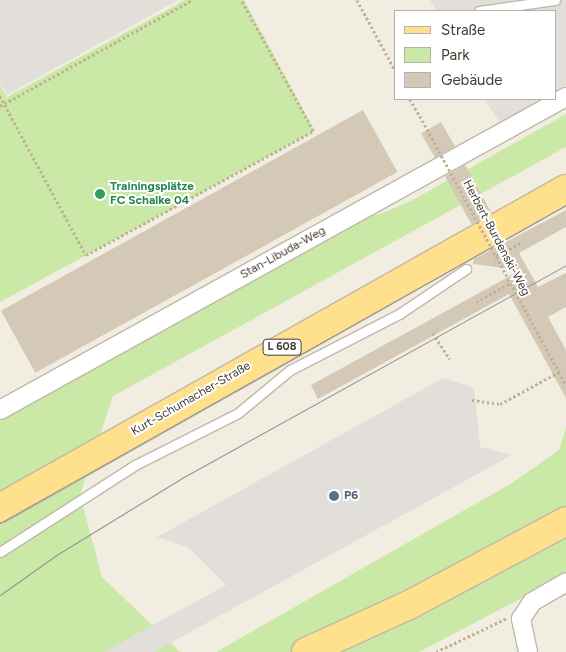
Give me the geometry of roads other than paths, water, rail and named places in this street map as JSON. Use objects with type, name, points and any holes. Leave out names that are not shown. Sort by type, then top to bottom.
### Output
[{"type":"main road","name":"Kurt-Schumacher-Straße","points":[[0,508],[566,189]]},
{"type":"main road","points":[[306,652],[409,605],[566,522]]},
{"type":"street","name":"Stan-Libuda-Weg","points":[[0,410],[566,97]]},
{"type":"street","points":[[528,652],[521,619],[532,602],[566,582]]},
{"type":"lane","points":[[486,10],[555,0]]},
{"type":"lane","points":[[0,552],[135,465],[238,413],[290,370],[399,314],[466,268]]},
{"type":"tram line","points":[[0,523],[566,205]]},
{"type":"tram line","points":[[0,595],[58,554],[182,478],[566,265]]},
{"type":"place","name":"Trainingsplätze FC Schalke 04","points":[[100,194]]},
{"type":"place","name":"P6","points":[[334,496]]}]
